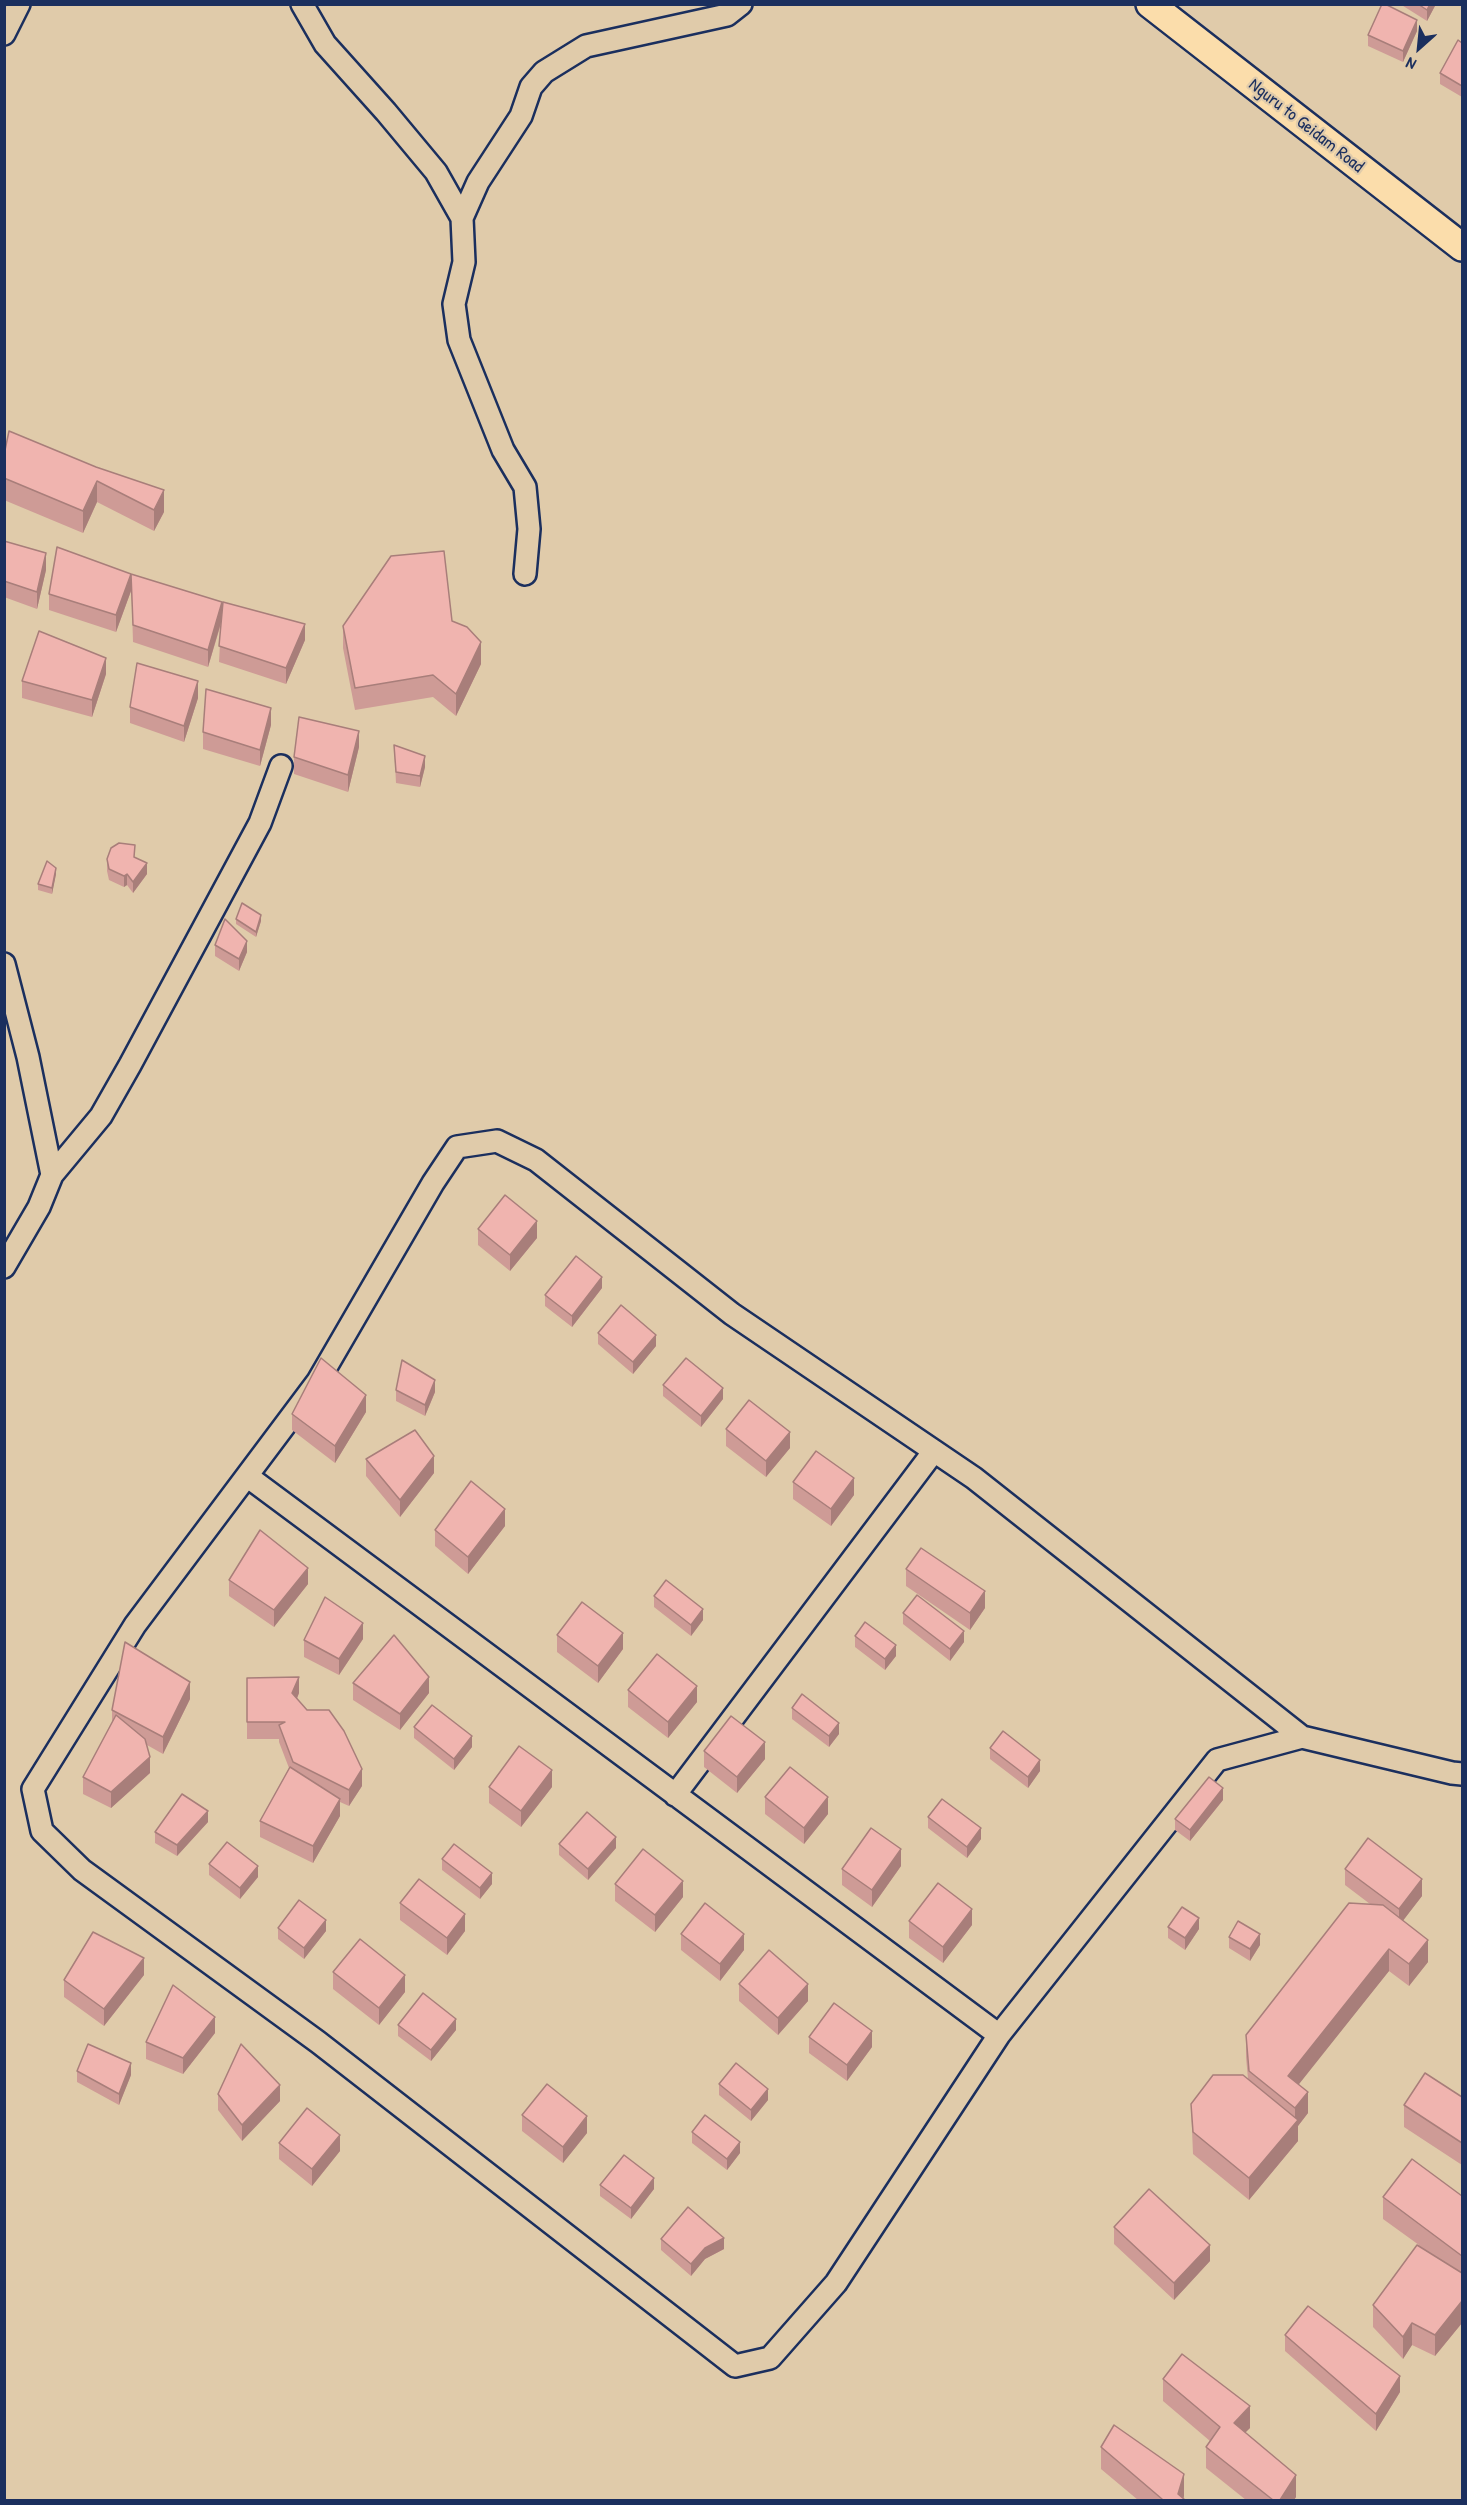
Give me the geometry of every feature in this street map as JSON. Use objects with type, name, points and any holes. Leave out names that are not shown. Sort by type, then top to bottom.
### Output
[{"type":"main road","name":"Nguru to Geidam Road","points":[[1150,4],[1462,247]]},
{"type":"street","points":[[4,34],[19,4]]},
{"type":"street","points":[[302,4],[325,44],[436,172],[462,218]]},
{"type":"street","points":[[525,574],[529,529],[525,488],[503,450],[459,340],[454,304],[464,262],[462,218],[478,182],[521,116],[531,87],[544,72],[586,46],[727,15],[741,4]]},
{"type":"street","points":[[4,1267],[39,1207],[52,1175],[101,1116],[130,1065],[260,823],[281,766]]},
{"type":"street","points":[[4,964],[28,1058],[52,1175]]},
{"type":"street","points":[[1302,1737],[1217,1760],[999,2035],[836,2283],[770,2358],[735,2366],[318,2042],[82,1870],[42,1831],[33,1789],[135,1625],[318,1381],[433,1183],[457,1147],[497,1141],[536,1160],[732,1314],[974,1478],[1302,1737],[1462,1774]]},
{"type":"street","points":[[675,1795],[934,1451]]},
{"type":"street","points":[[247,1476],[999,2035]]},
{"type":"building","points":[[1382,4],[1417,20],[1403,51],[1368,35]]},
{"type":"building","points":[[1418,4],[1430,4],[1427,10]]},
{"type":"building","points":[[1458,40],[1462,43],[1462,86],[1440,73]]},
{"type":"building","points":[[9,431],[96,467],[164,490],[154,510],[97,481],[83,511],[4,478],[4,455]]},
{"type":"building","points":[[4,541],[46,553],[37,592],[4,581]]},
{"type":"building","points":[[57,547],[131,574],[116,615],[49,594]]},
{"type":"building","points":[[444,551],[452,621],[467,627],[481,642],[456,694],[433,675],[355,688],[343,626],[391,556]]},
{"type":"building","points":[[131,574],[222,602],[208,650],[133,625]]},
{"type":"building","points":[[223,602],[305,624],[286,668],[219,646]]},
{"type":"building","points":[[39,631],[106,658],[92,700],[22,681]]},
{"type":"building","points":[[137,663],[198,681],[184,726],[130,707]]},
{"type":"building","points":[[206,689],[271,708],[260,750],[203,732]]},
{"type":"building","points":[[299,717],[359,731],[348,775],[294,757]]},
{"type":"building","points":[[394,745],[425,756],[420,776],[396,772]]},
{"type":"building","points":[[119,843],[135,845],[134,857],[147,863],[133,882],[127,874],[124,876],[109,869],[107,859],[111,848]]},
{"type":"building","points":[[47,861],[56,868],[52,888],[38,884]]},
{"type":"building","points":[[242,903],[261,915],[256,932],[236,919]]},
{"type":"building","points":[[225,919],[247,941],[239,959],[215,945]]},
{"type":"building","points":[[505,1195],[537,1221],[510,1255],[478,1229]]},
{"type":"building","points":[[576,1256],[602,1277],[572,1316],[545,1295]]},
{"type":"building","points":[[621,1305],[656,1335],[633,1362],[598,1333]]},
{"type":"building","points":[[321,1358],[366,1395],[335,1446],[292,1414]]},
{"type":"building","points":[[686,1358],[723,1388],[701,1416],[663,1385]]},
{"type":"building","points":[[402,1360],[435,1380],[425,1405],[396,1390]]},
{"type":"building","points":[[749,1400],[790,1432],[766,1461],[726,1429]]},
{"type":"building","points":[[415,1430],[434,1456],[400,1500],[366,1459]]},
{"type":"building","points":[[816,1451],[854,1478],[831,1509],[793,1482]]},
{"type":"building","points":[[471,1481],[505,1509],[468,1557],[435,1530]]},
{"type":"building","points":[[260,1530],[308,1568],[274,1610],[229,1580]]},
{"type":"building","points":[[921,1548],[985,1591],[970,1613],[906,1569]]},
{"type":"building","points":[[666,1580],[703,1609],[691,1625],[654,1596]]},
{"type":"building","points":[[917,1595],[964,1631],[950,1649],[903,1613]]},
{"type":"building","points":[[325,1597],[363,1623],[339,1659],[304,1640]]},
{"type":"building","points":[[582,1602],[623,1633],[598,1666],[557,1635]]},
{"type":"building","points":[[865,1622],[896,1645],[885,1659],[855,1636]]},
{"type":"building","points":[[394,1635],[429,1677],[400,1714],[353,1683]]},
{"type":"building","points":[[125,1642],[190,1682],[163,1737],[112,1710]]},
{"type":"building","points":[[657,1654],[697,1686],[668,1722],[628,1690]]},
{"type":"building","points":[[299,1677],[292,1693],[307,1710],[329,1710],[344,1731],[362,1769],[349,1790],[293,1762],[279,1725],[285,1722],[247,1722],[247,1678]]},
{"type":"building","points":[[802,1694],[839,1723],[829,1736],[792,1708]]},
{"type":"building","points":[[432,1705],[472,1736],[454,1759],[414,1727]]},
{"type":"building","points":[[116,1715],[145,1739],[150,1757],[111,1792],[83,1777]]},
{"type":"building","points":[[731,1716],[765,1742],[737,1777],[704,1751]]},
{"type":"building","points":[[1003,1731],[1040,1760],[1028,1777],[990,1748]]},
{"type":"building","points":[[519,1746],[552,1770],[521,1811],[489,1787]]},
{"type":"building","points":[[290,1767],[340,1799],[313,1846],[260,1821]]},
{"type":"building","points":[[790,1767],[828,1797],[804,1828],[765,1797]]},
{"type":"building","points":[[1209,1777],[1223,1788],[1190,1830],[1175,1819]]},
{"type":"building","points":[[182,1794],[208,1811],[177,1845],[155,1832]]},
{"type":"building","points":[[942,1799],[981,1828],[967,1847],[928,1817]]},
{"type":"building","points":[[587,1812],[616,1837],[588,1869],[559,1844]]},
{"type":"building","points":[[871,1828],[901,1849],[872,1890],[842,1869]]},
{"type":"building","points":[[1368,1838],[1422,1879],[1399,1909],[1345,1869]]},
{"type":"building","points":[[227,1842],[258,1866],[240,1888],[209,1864]]},
{"type":"building","points":[[454,1844],[492,1873],[480,1888],[442,1859]]},
{"type":"building","points":[[643,1849],[683,1881],[655,1915],[615,1884]]},
{"type":"building","points":[[419,1879],[465,1914],[447,1938],[400,1903]]},
{"type":"building","points":[[938,1883],[972,1909],[943,1947],[909,1921]]},
{"type":"building","points":[[299,1900],[326,1920],[304,1948],[278,1928]]},
{"type":"building","points":[[705,1903],[744,1934],[720,1964],[681,1934]]},
{"type":"building","points":[[1349,1903],[1383,1905],[1428,1940],[1409,1964],[1389,1949],[1288,2076],[1308,2092],[1295,2108],[1249,2071],[1246,2035]]},
{"type":"building","points":[[1182,1907],[1199,1918],[1185,1938],[1168,1927]]},
{"type":"building","points":[[1238,1921],[1260,1934],[1250,1949],[1229,1937]]},
{"type":"building","points":[[93,1932],[144,1958],[104,2009],[64,1980]]},
{"type":"building","points":[[360,1939],[405,1975],[379,2008],[333,1972]]},
{"type":"building","points":[[769,1950],[808,1984],[778,2018],[739,1984]]},
{"type":"building","points":[[173,1985],[215,2017],[183,2058],[146,2042]]},
{"type":"building","points":[[423,1993],[456,2019],[431,2050],[398,2025]]},
{"type":"building","points":[[834,2003],[872,2031],[847,2065],[809,2037]]},
{"type":"building","points":[[88,2044],[131,2063],[119,2094],[77,2071]]},
{"type":"building","points":[[241,2044],[280,2085],[242,2125],[218,2094]]},
{"type":"building","points":[[736,2063],[768,2089],[751,2110],[719,2084]]},
{"type":"building","points":[[1425,2073],[1462,2097],[1462,2143],[1404,2105]]},
{"type":"building","points":[[1213,2075],[1243,2075],[1298,2120],[1249,2178],[1193,2132],[1191,2104]]},
{"type":"building","points":[[547,2084],[587,2116],[563,2147],[522,2115]]},
{"type":"building","points":[[307,2108],[340,2135],[312,2169],[279,2143]]},
{"type":"building","points":[[705,2115],[740,2142],[727,2159],[692,2132]]},
{"type":"building","points":[[624,2155],[654,2178],[631,2208],[600,2185]]},
{"type":"building","points":[[1412,2159],[1462,2196],[1462,2256],[1383,2197]]},
{"type":"building","points":[[1149,2189],[1210,2245],[1174,2283],[1114,2227]]},
{"type":"building","points":[[688,2207],[724,2238],[705,2248],[691,2264],[661,2239]]},
{"type":"building","points":[[1417,2245],[1462,2273],[1462,2301],[1435,2335],[1412,2323],[1403,2337],[1373,2305]]},
{"type":"building","points":[[1308,2306],[1400,2376],[1376,2414],[1285,2335]]},
{"type":"building","points":[[1182,2354],[1250,2406],[1234,2423],[1296,2475],[1280,2500],[1273,2500],[1206,2447],[1220,2427],[1163,2379]]},
{"type":"building","points":[[1114,2425],[1184,2474],[1178,2494],[1185,2500],[1161,2500],[1101,2447]]}]
